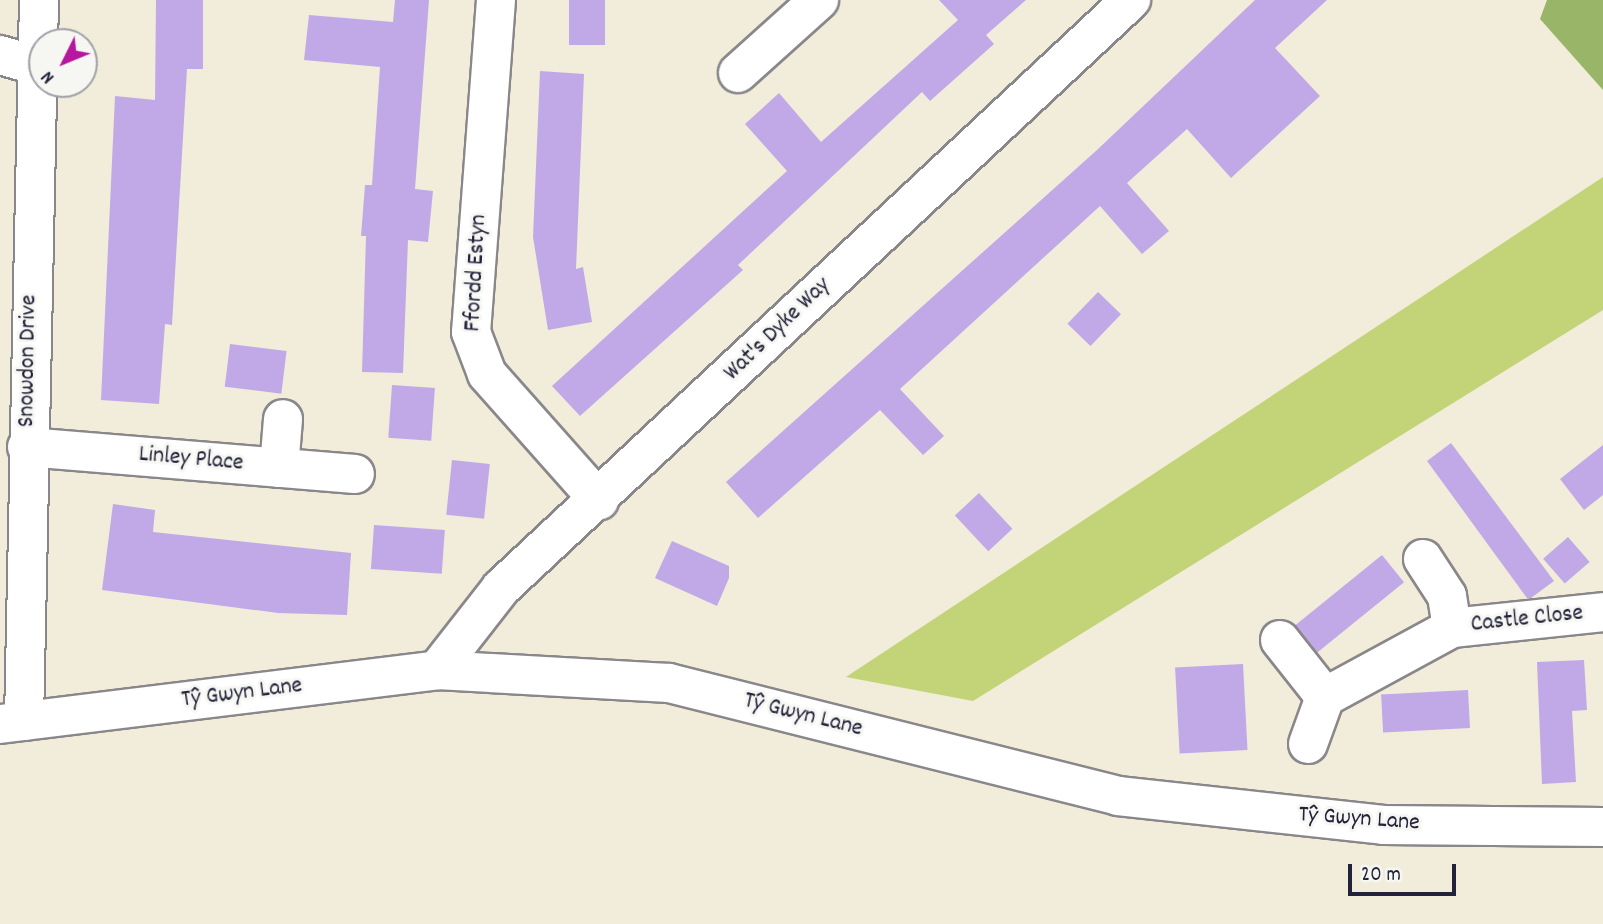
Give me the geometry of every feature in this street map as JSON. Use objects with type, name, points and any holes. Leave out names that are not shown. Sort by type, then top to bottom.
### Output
[{"type":"street","name":"Snowdon Drive","points":[[37,28],[38,0]]},
{"type":"street","name":"Ffordd Estyn","points":[[496,0],[471,332],[487,374],[599,500]]},
{"type":"street","name":"Wat's Dyke Way","points":[[437,670],[501,588],[599,500],[1131,0]]},
{"type":"street","points":[[738,73],[805,5]]},
{"type":"street","points":[[0,55],[28,63]]},
{"type":"street","name":"Snowdon Drive","points":[[12,723],[13,498],[27,447],[35,98]]},
{"type":"street","points":[[279,468],[283,419]]},
{"type":"street","name":"Linley Place","points":[[27,447],[355,474]]},
{"type":"street","name":"Castle Close","points":[[1423,559],[1447,596],[1452,628]]},
{"type":"street","name":"Castle Close","points":[[1325,697],[1452,628],[1603,612]]},
{"type":"street","points":[[1280,639],[1325,697],[1308,744]]},
{"type":"street","name":"Tŷ Gwyn Lane","points":[[12,723],[437,670],[669,683],[1118,796],[1383,825],[1603,827]]},
{"type":"green space","points":[[1547,0],[1603,0],[1603,90],[1540,19]]},
{"type":"green space","points":[[1603,177],[1603,310],[973,701],[846,677]]},
{"type":"building","points":[[156,0],[203,0],[203,69],[187,69],[172,325],[165,324],[159,404],[101,400],[115,96],[155,100]]},
{"type":"building","points":[[395,0],[429,0],[415,189],[433,191],[428,242],[408,240],[403,373],[362,372],[366,236],[361,236],[365,185],[372,185],[380,67],[304,60],[309,15],[393,22]]},
{"type":"building","points":[[569,0],[605,0],[605,45],[569,45]]},
{"type":"building","points":[[939,0],[1026,0],[986,35],[994,44],[930,101],[922,92],[738,265],[743,270],[580,416],[552,386],[787,171],[745,124],[779,93],[821,142],[958,20]]},
{"type":"building","points":[[1255,0],[1327,0],[1275,48],[1320,96],[1231,178],[1187,129],[1127,183],[1169,231],[1142,254],[1100,206],[900,389],[944,436],[923,455],[880,410],[758,518],[726,482],[1097,150]]},
{"type":"building","points":[[540,71],[584,74],[576,269],[583,267],[592,322],[548,330],[533,237]]},
{"type":"building","points":[[1098,292],[1121,314],[1090,346],[1067,324]]},
{"type":"building","points":[[230,344],[287,351],[281,394],[225,387]]},
{"type":"building","points":[[392,385],[435,388],[431,441],[388,438]]},
{"type":"building","points":[[1451,443],[1554,581],[1531,598],[1527,598],[1427,461]]},
{"type":"building","points":[[1603,445],[1603,495],[1584,510],[1560,479]]},
{"type":"building","points":[[452,460],[490,464],[484,519],[446,515]]},
{"type":"building","points":[[979,493],[1012,529],[988,551],[955,516]]},
{"type":"building","points":[[113,504],[155,510],[153,532],[351,553],[347,615],[278,613],[102,590]]},
{"type":"building","points":[[374,525],[445,530],[442,574],[371,569]]},
{"type":"building","points":[[1568,537],[1590,562],[1565,584],[1543,559]]},
{"type":"building","points":[[672,541],[729,566],[729,578],[717,606],[655,578]]},
{"type":"building","points":[[1382,555],[1404,582],[1317,653],[1295,625]]},
{"type":"building","points":[[1584,660],[1587,710],[1572,711],[1576,782],[1542,784],[1537,662]]},
{"type":"building","points":[[1243,664],[1248,750],[1180,753],[1175,668]]},
{"type":"building","points":[[1468,690],[1470,728],[1383,733],[1381,695]]}]
